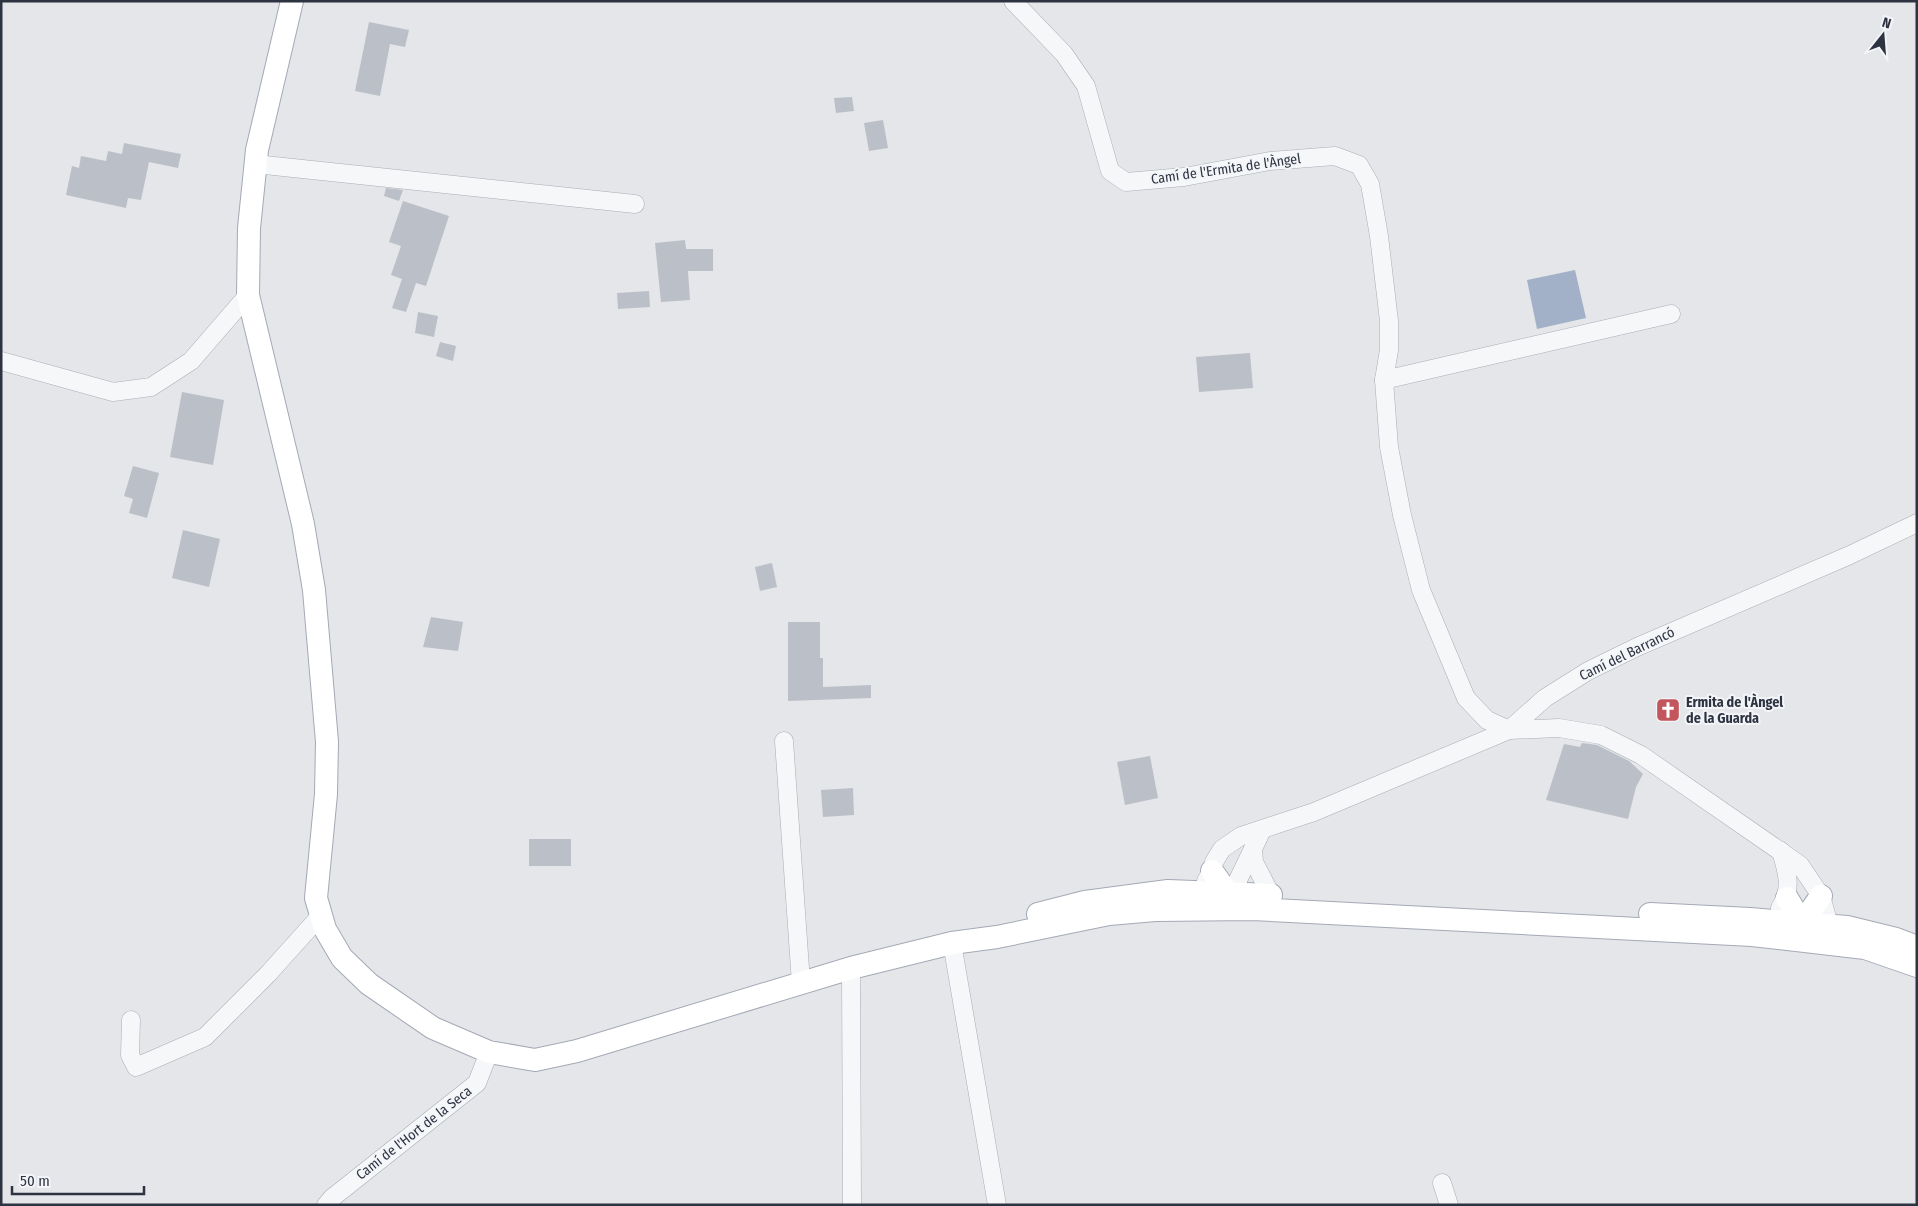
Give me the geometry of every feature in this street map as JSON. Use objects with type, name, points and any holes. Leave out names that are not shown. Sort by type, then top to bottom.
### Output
[{"type":"main road","points":[[292,1],[257,150],[249,228],[248,295],[303,524],[314,590],[327,742],[326,794],[316,898],[325,929],[342,958],[369,984],[433,1028],[489,1052],[535,1060],[577,1051],[851,968],[952,943],[997,937],[1109,914],[1139,911],[1253,909],[1729,934],[1865,948],[1917,966]]},
{"type":"main road","points":[[1212,871],[1232,887],[1241,901],[1398,910],[1412,917]]},
{"type":"main road","points":[[1139,911],[1160,901],[1210,900],[1232,887]]},
{"type":"main road","points":[[952,943],[995,924],[1085,902],[1168,891],[1199,892],[1232,887],[1272,895],[1830,925],[1848,927],[1896,939],[1917,947]]},
{"type":"main road","points":[[1729,934],[1754,929],[1785,930],[1802,923],[1820,896]]},
{"type":"main road","points":[[1787,898],[1802,923],[1828,933],[1874,940],[1917,954]]},
{"type":"street","name":"Camí de l'Ermita de l'Àngel","points":[[1013,1],[1064,54],[1086,86],[1110,171],[1126,182],[1184,177],[1270,161],[1326,156],[1335,156],[1359,165],[1370,184],[1379,236],[1388,312],[1389,350],[1384,380],[1389,447],[1402,515],[1421,590],[1466,698],[1487,720],[1509,730]]},
{"type":"street","points":[[256,164],[635,204]]},
{"type":"street","points":[[1,361],[112,392],[151,387],[190,360],[248,295]]},
{"type":"street","points":[[1384,380],[1671,314]]},
{"type":"street","name":"Camí del Barrancó","points":[[1199,892],[1212,871],[1214,862],[1222,849],[1241,836],[1314,812],[1509,730],[1545,698],[1588,671],[1638,647],[1917,524]]},
{"type":"street","points":[[1509,730],[1559,728],[1601,735],[1641,756],[1800,865],[1820,896],[1830,925]]},
{"type":"street","points":[[784,741],[801,983]]},
{"type":"street","points":[[1232,887],[1262,830]]},
{"type":"street","points":[[1253,849],[1254,862],[1272,895]]},
{"type":"street","points":[[1772,921],[1787,898],[1788,874],[1781,851]]},
{"type":"street","points":[[131,1020],[130,1055],[136,1067],[205,1036],[268,974],[321,915]]},
{"type":"street","points":[[952,943],[997,1205]]},
{"type":"street","points":[[851,968],[852,1205]]},
{"type":"street","name":"Camí de l'Hort de la Seca","points":[[326,1205],[332,1198],[477,1083],[489,1052]]},
{"type":"street","points":[[1442,1183],[1449,1205]]},
{"type":"water","points":[[1575,270],[1586,318],[1537,329],[1527,280]]},
{"type":"building","points":[[369,22],[409,30],[405,47],[390,44],[380,96],[355,91]]},
{"type":"building","points":[[852,97],[854,111],[836,113],[834,98]]},
{"type":"building","points":[[883,120],[888,148],[869,151],[864,123]]},
{"type":"building","points":[[124,143],[181,154],[178,168],[149,162],[141,200],[128,198],[126,208],[66,195],[72,166],[79,168],[81,156],[106,161],[108,151],[122,154]]},
{"type":"building","points":[[386,188],[403,190],[399,201],[384,196]]},
{"type":"building","points":[[403,201],[449,216],[426,286],[416,283],[406,312],[392,308],[402,279],[391,275],[401,246],[389,242]]},
{"type":"building","points":[[685,240],[686,249],[713,249],[713,271],[688,271],[690,300],[661,302],[655,243]]},
{"type":"building","points":[[649,291],[650,307],[618,309],[617,293]]},
{"type":"building","points":[[418,312],[438,316],[434,337],[415,333]]},
{"type":"building","points":[[440,342],[456,346],[453,361],[436,356]]},
{"type":"building","points":[[1250,353],[1253,388],[1199,392],[1196,357]]},
{"type":"building","points":[[182,392],[224,400],[213,465],[170,457]]},
{"type":"building","points":[[133,466],[159,473],[147,518],[129,513],[133,499],[124,496]]},
{"type":"building","points":[[183,530],[220,539],[209,587],[172,578]]},
{"type":"building","points":[[772,563],[777,587],[760,591],[755,567]]},
{"type":"building","points":[[431,617],[463,622],[458,651],[423,647]]},
{"type":"building","points":[[788,622],[820,622],[820,658],[823,658],[823,687],[871,685],[871,698],[788,701]]},
{"type":"building","points":[[1582,743],[1597,745],[1629,761],[1643,774],[1636,787],[1628,819],[1546,800],[1564,744],[1580,747]]},
{"type":"building","points":[[1150,756],[1158,798],[1125,805],[1117,762]]},
{"type":"building","points":[[853,788],[854,815],[823,817],[821,790]]},
{"type":"building","points":[[529,839],[571,839],[571,866],[529,866]]},
{"type":"place","name":"Ermita de l'Àngel de la Guarda","points":[[1668,710]]}]
